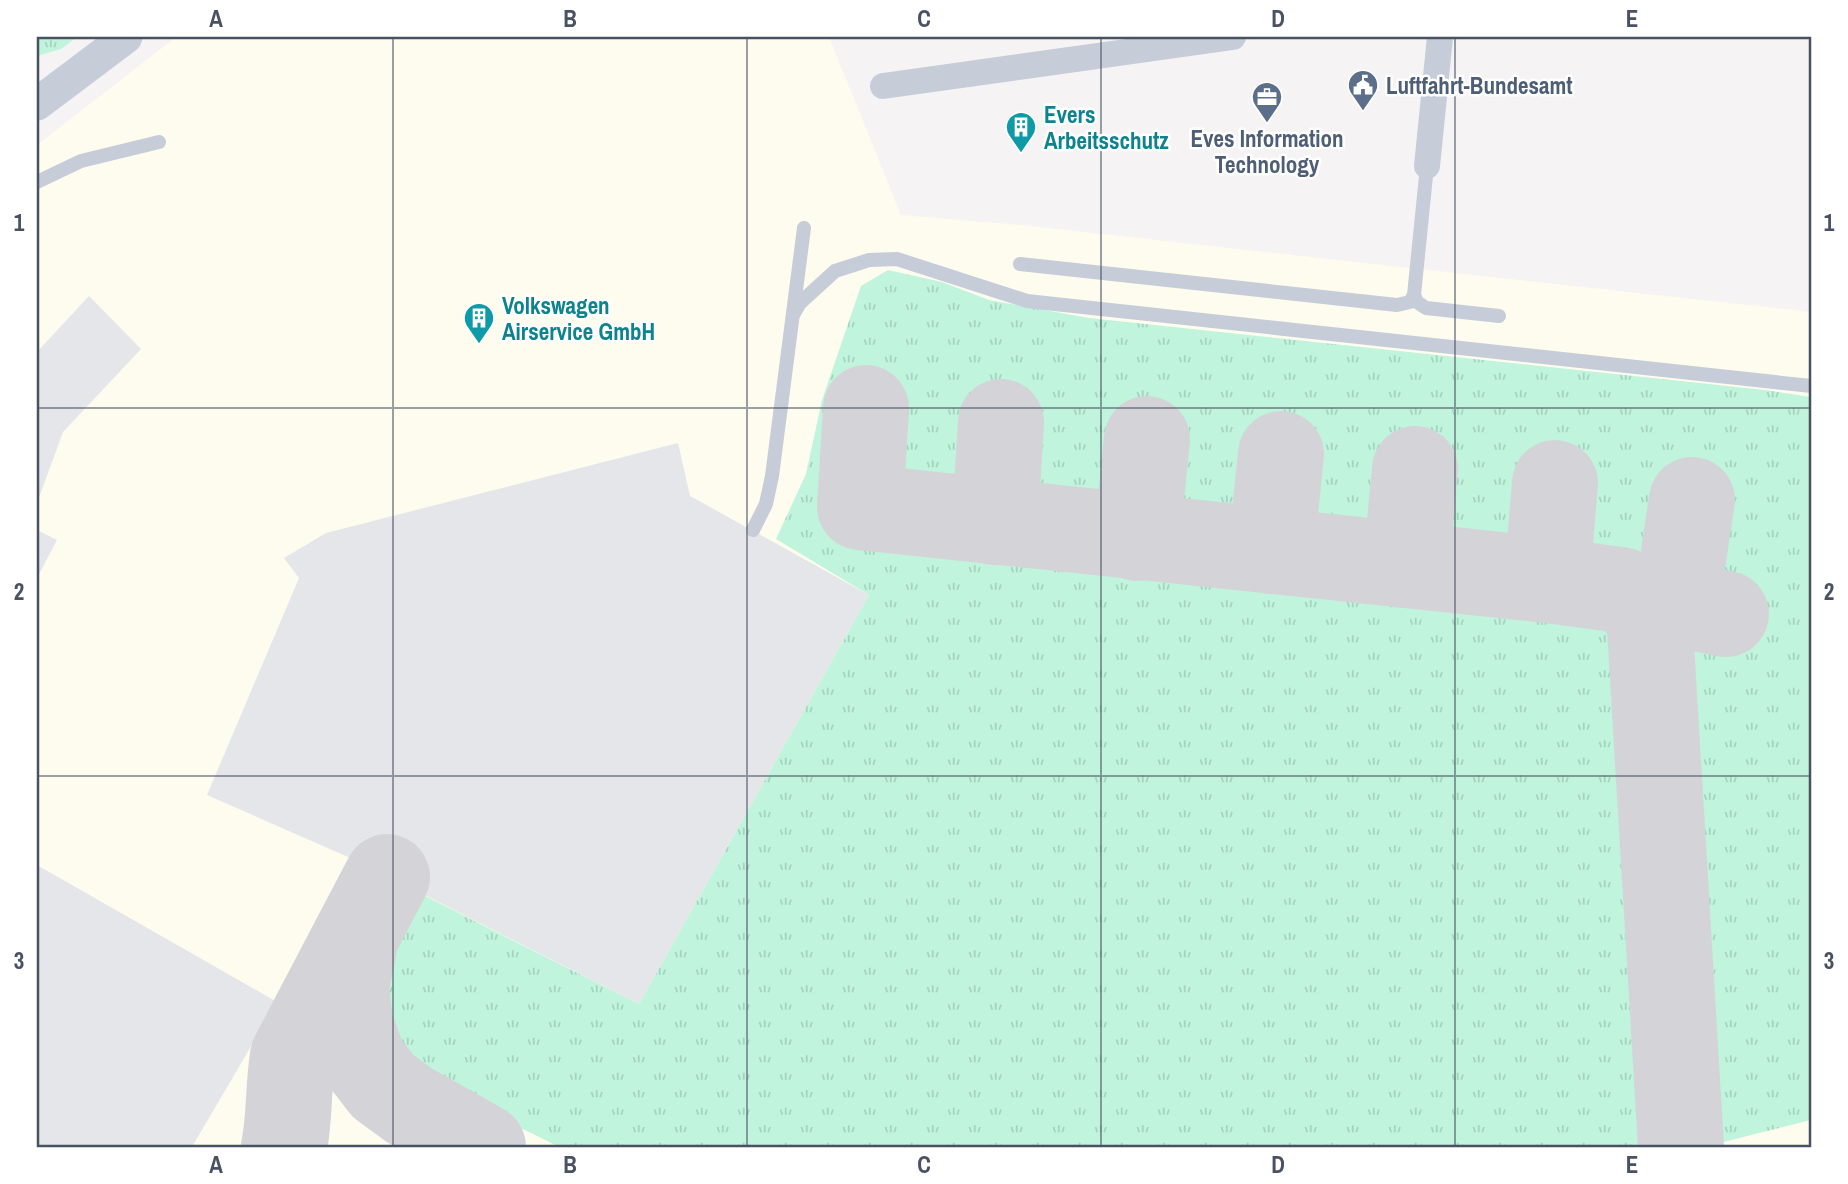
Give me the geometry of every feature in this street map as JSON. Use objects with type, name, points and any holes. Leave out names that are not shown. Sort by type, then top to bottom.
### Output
[{"type":"street","points":[[37,104],[126,37]]},
{"type":"street","points":[[883,86],[1233,37]]},
{"type":"street","points":[[1427,166],[1440,37]]},
{"type":"lane","points":[[37,182],[81,161],[159,142]]},
{"type":"lane","points":[[1020,264],[1397,305],[1410,302],[1414,295],[1427,166]]},
{"type":"lane","points":[[753,530],[766,504],[772,476],[804,228]]},
{"type":"lane","points":[[793,315],[800,303],[835,271],[869,260],[897,259],[1027,301],[1811,386]]},
{"type":"lane","points":[[1414,295],[1417,302],[1426,308],[1499,316]]},
{"type":"shaded area","points":[[176,37],[829,37],[901,215],[1020,225],[1811,312],[1811,1147],[37,1147],[37,145]]},
{"type":"shaded area","points":[[89,296],[141,349],[63,432],[37,503],[37,352]]},
{"type":"shaded area","points":[[678,443],[690,496],[869,595],[639,1004],[355,860],[207,795],[299,578],[284,558],[326,533]]},
{"type":"shaded area","points":[[37,530],[57,540],[37,578]]},
{"type":"shaded area","points":[[37,865],[277,1002],[192,1147],[37,1147]]},
{"type":"green space","points":[[37,37],[77,37],[61,49],[37,56]]},
{"type":"green space","points":[[888,270],[942,282],[989,300],[1089,318],[1811,397],[1811,1120],[1704,1147],[559,1147],[459,1096],[406,1059],[385,1028],[379,1002],[379,977],[390,948],[423,895],[639,1004],[869,595],[776,539],[806,474],[822,400],[861,286]]},
{"type":"taxiway","points":[[866,408],[860,507],[1547,580],[1621,590],[1649,611],[1677,606],[1726,614]]},
{"type":"taxiway","points":[[995,522],[1001,422]]},
{"type":"taxiway","points":[[1137,538],[1147,439]]},
{"type":"taxiway","points":[[1271,551],[1281,454]]},
{"type":"taxiway","points":[[1406,565],[1415,469]]},
{"type":"taxiway","points":[[1547,580],[1555,483]]},
{"type":"taxiway","points":[[1676,605],[1692,500]]},
{"type":"taxiway","points":[[1649,611],[1681,1147]]},
{"type":"taxiway","points":[[284,1147],[293,1056],[387,877]]},
{"type":"taxiway","points":[[356,936],[346,987],[350,1023],[363,1060],[383,1086],[409,1105],[483,1147]]},
{"type":"place","name":"Luftfahrt-Bundesamt","points":[[1363,112]]},
{"type":"place","name":"Eves Information Technology","points":[[1267,124]]},
{"type":"place","name":"Evers Arbeitsschutz","points":[[1021,154]]},
{"type":"place","name":"Volkswagen Airservice GmbH","points":[[479,345]]}]
